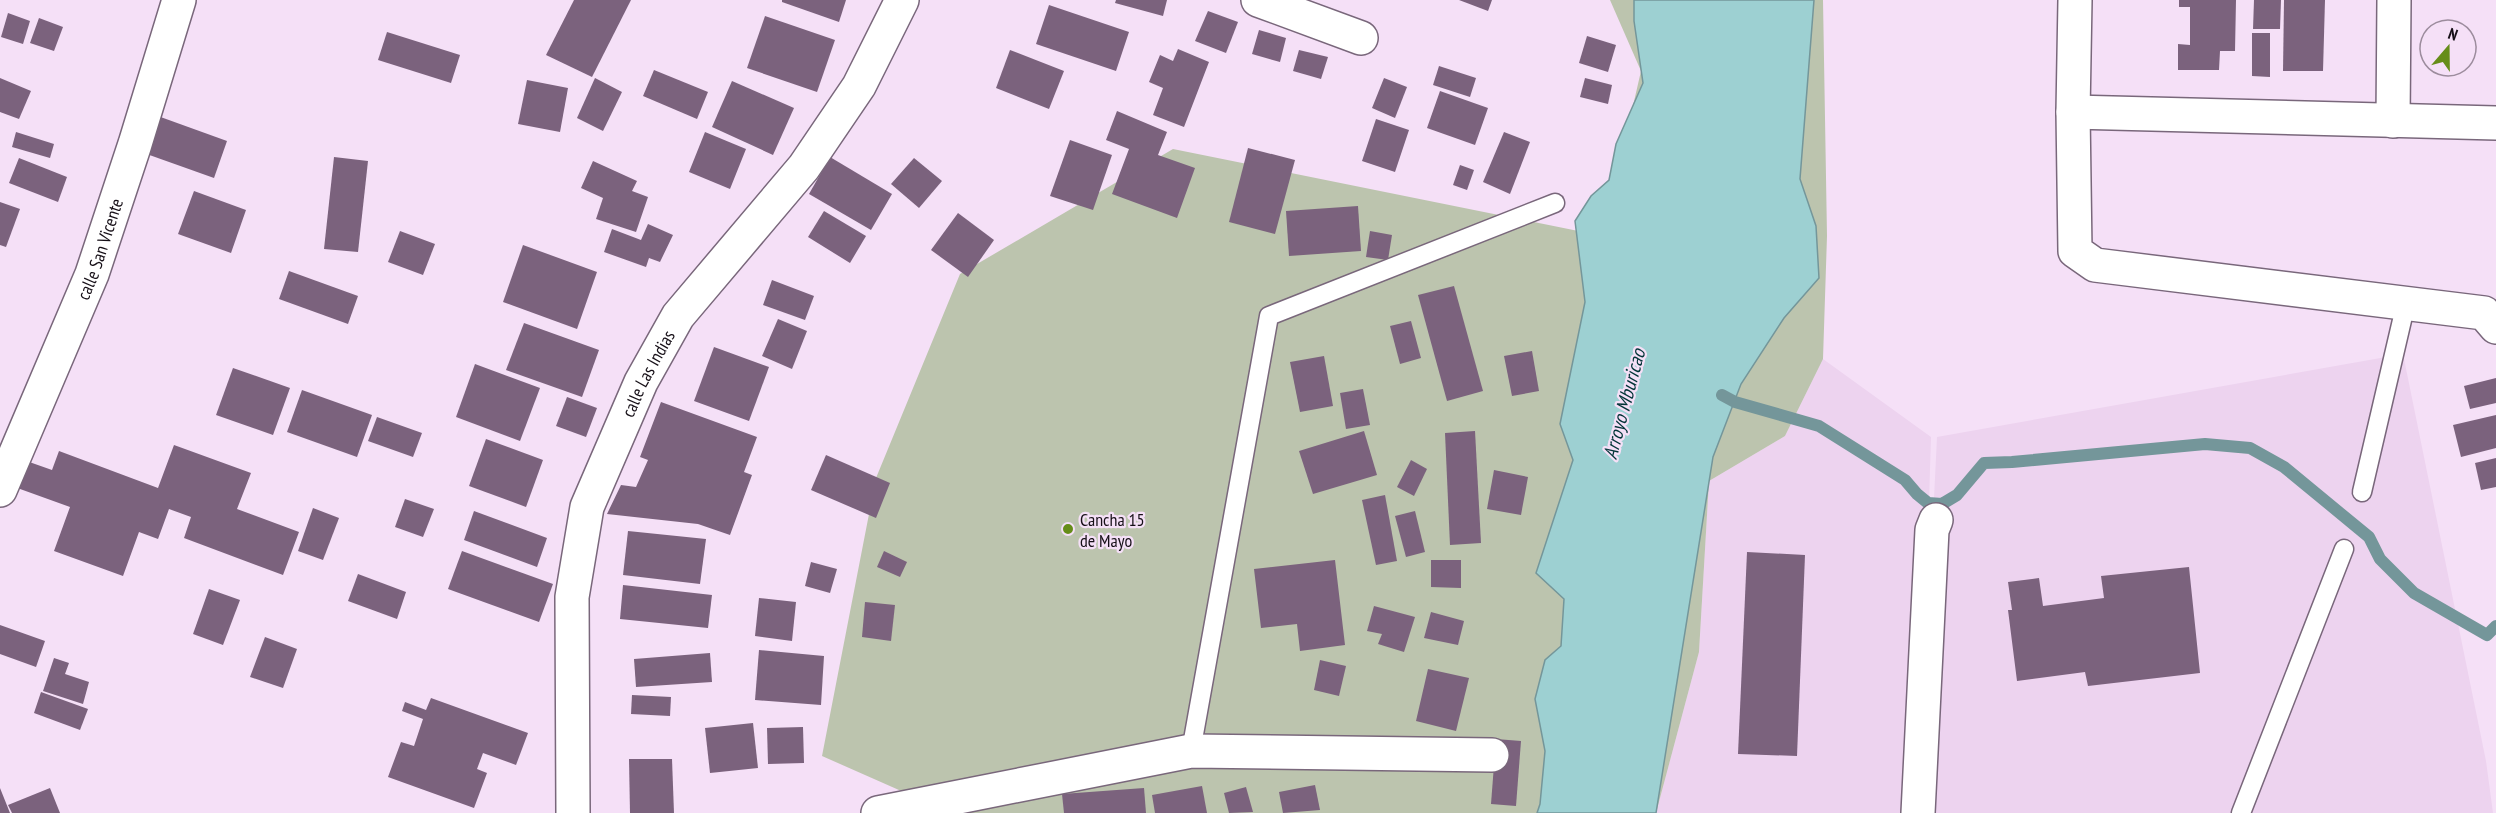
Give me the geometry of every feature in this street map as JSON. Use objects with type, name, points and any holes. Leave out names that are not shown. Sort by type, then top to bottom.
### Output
[{"type":"street","name":"calle San Vicente","points":[[0,490],[92,274],[179,0]]},
{"type":"street","name":"calle Las Indias","points":[[573,813],[572,597],[587,507],[641,382],[678,316],[804,168],[859,86],[902,0]]},
{"type":"street","points":[[1258,0],[1361,38]]},
{"type":"street","points":[[2075,0],[2073,112],[2075,251],[2095,265],[2484,313],[2496,327]]},
{"type":"street","points":[[2393,121],[2394,0]]},
{"type":"street","points":[[2073,112],[2496,123]]},
{"type":"street","points":[[1918,813],[1932,530],[1936,520]]},
{"type":"street","points":[[878,813],[1191,751],[1492,755]]},
{"type":"lane","points":[[1191,751],[1269,316],[1555,203]]},
{"type":"lane","points":[[2362,492],[2406,303]]},
{"type":"lane","points":[[2241,813],[2344,549]]},
{"type":"shaded area","points":[[1610,0],[1823,0],[1827,236],[1823,359],[1785,436],[1709,481],[1699,652],[1656,813],[951,813],[822,756],[876,478],[960,274],[1173,149],[1603,236],[1641,71]]},
{"type":"shaded area","points":[[2403,354],[2486,761],[2493,813],[1656,813],[1699,652],[1709,481],[1785,436],[1823,359],[1931,437],[1921,764],[1937,437]]},
{"type":"water","name":"Arroyo Mburicao","points":[[1634,0],[1814,0],[1800,179],[1816,226],[1819,278],[1784,318],[1741,384],[1713,457],[1656,813],[1537,813],[1540,804],[1545,751],[1535,699],[1545,660],[1561,646],[1564,599],[1536,573],[1573,460],[1560,424],[1585,302],[1575,221],[1591,196],[1609,180],[1616,144],[1643,83],[1634,21]]},
{"type":"building","points":[[574,0],[631,0],[592,77],[546,55]]},
{"type":"building","points":[[782,0],[846,0],[839,22],[782,2]]},
{"type":"building","points":[[1116,0],[1167,0],[1163,16],[1115,3]]},
{"type":"building","points":[[1459,0],[1492,0],[1488,11]]},
{"type":"building","points":[[2179,0],[2236,0],[2235,51],[2220,51],[2219,70],[2178,70],[2178,44],[2190,45],[2190,7],[2179,7]]},
{"type":"building","points":[[2254,0],[2281,0],[2280,29],[2253,29]]},
{"type":"building","points":[[2284,0],[2325,0],[2323,71],[2283,71]]},
{"type":"building","points":[[1049,5],[1129,32],[1116,71],[1036,44]]},
{"type":"building","points":[[1208,11],[1238,22],[1226,53],[1195,41]]},
{"type":"building","points":[[8,13],[30,21],[23,44],[1,37]]},
{"type":"building","points":[[765,16],[835,40],[817,92],[747,68]]},
{"type":"building","points":[[39,18],[63,27],[54,51],[30,43]]},
{"type":"building","points":[[1259,30],[1286,38],[1280,62],[1252,54]]},
{"type":"building","points":[[387,32],[460,55],[451,83],[378,60]]},
{"type":"building","points":[[2252,33],[2270,33],[2270,77],[2252,76]]},
{"type":"building","points":[[1587,36],[1616,45],[1608,72],[1579,63]]},
{"type":"building","points":[[1178,49],[1209,62],[1184,127],[1153,115],[1163,88],[1149,82],[1160,55],[1173,61]]},
{"type":"building","points":[[1010,50],[1064,71],[1049,109],[996,88]]},
{"type":"building","points":[[1299,50],[1328,57],[1321,79],[1293,71]]},
{"type":"building","points":[[1439,66],[1476,78],[1470,97],[1433,85]]},
{"type":"building","points":[[654,70],[708,92],[697,119],[643,96]]},
{"type":"building","points":[[0,78],[31,91],[19,119],[0,112]]},
{"type":"building","points":[[595,78],[622,92],[603,131],[577,118]]},
{"type":"building","points":[[1384,78],[1407,87],[1395,118],[1372,108]]},
{"type":"building","points":[[1585,78],[1612,85],[1608,104],[1580,97]]},
{"type":"building","points":[[527,80],[568,88],[560,132],[518,124]]},
{"type":"building","points":[[732,81],[794,108],[773,155],[712,127]]},
{"type":"building","points":[[1440,91],[1488,108],[1475,145],[1427,128]]},
{"type":"building","points":[[1117,111],[1167,132],[1158,155],[1195,168],[1177,218],[1112,194],[1129,149],[1106,140]]},
{"type":"building","points":[[155,115],[227,141],[214,178],[141,152]]},
{"type":"building","points":[[1376,119],[1409,130],[1395,172],[1362,161]]},
{"type":"building","points":[[16,132],[54,144],[50,158],[12,147]]},
{"type":"building","points":[[705,132],[746,149],[730,189],[689,172]]},
{"type":"building","points":[[1504,132],[1530,142],[1510,194],[1483,182]]},
{"type":"building","points":[[1070,140],[1112,155],[1093,210],[1050,196]]},
{"type":"building","points":[[1248,148],[1295,160],[1275,234],[1229,222]]},
{"type":"building","points":[[334,157],[368,161],[358,252],[324,249]]},
{"type":"building","points":[[830,157],[892,194],[871,230],[809,194]]},
{"type":"building","points":[[19,158],[67,177],[58,202],[9,183]]},
{"type":"building","points":[[914,158],[942,181],[919,208],[891,184]]},
{"type":"building","points":[[593,161],[637,181],[632,191],[648,197],[636,232],[596,219],[603,198],[581,188]]},
{"type":"building","points":[[1460,165],[1474,170],[1467,190],[1453,185]]},
{"type":"building","points":[[194,191],[246,210],[231,253],[178,234]]},
{"type":"building","points":[[0,202],[20,209],[6,247],[0,245]]},
{"type":"building","points":[[1358,206],[1361,251],[1289,256],[1286,211]]},
{"type":"building","points":[[824,211],[866,236],[850,263],[808,237]]},
{"type":"building","points":[[958,213],[994,240],[968,277],[931,250]]},
{"type":"building","points":[[648,224],[673,235],[660,262],[649,258],[646,267],[604,252],[612,229],[641,240]]},
{"type":"building","points":[[400,231],[435,244],[423,275],[388,262]]},
{"type":"building","points":[[1370,231],[1392,235],[1388,260],[1366,257]]},
{"type":"building","points":[[523,245],[597,272],[577,329],[503,302]]},
{"type":"building","points":[[289,271],[358,296],[348,324],[279,299]]},
{"type":"building","points":[[772,280],[814,296],[805,320],[763,305]]},
{"type":"building","points":[[1454,286],[1483,391],[1447,401],[1418,295]]},
{"type":"building","points":[[778,319],[807,331],[792,369],[762,356]]},
{"type":"building","points":[[1411,321],[1421,358],[1400,364],[1390,326]]},
{"type":"building","points":[[524,323],[599,350],[582,397],[506,370]]},
{"type":"building","points":[[714,347],[769,367],[749,421],[694,401]]},
{"type":"building","points":[[1532,351],[1539,391],[1512,396],[1504,356]]},
{"type":"building","points":[[1324,356],[1333,406],[1300,412],[1290,362]]},
{"type":"building","points":[[475,364],[540,388],[520,441],[456,417]]},
{"type":"building","points":[[233,368],[290,388],[273,435],[216,415]]},
{"type":"building","points":[[2496,378],[2496,403],[2470,409],[2464,386]]},
{"type":"building","points":[[1363,389],[1370,425],[1346,429],[1340,393]]},
{"type":"building","points":[[302,390],[372,415],[357,457],[287,432]]},
{"type":"building","points":[[567,397],[597,408],[586,437],[556,426]]},
{"type":"building","points":[[661,402],[757,437],[744,472],[752,475],[730,535],[698,524],[607,514],[621,485],[636,487],[648,460],[640,457]]},
{"type":"building","points":[[2496,415],[2496,448],[2461,457],[2453,425]]},
{"type":"building","points":[[377,417],[422,433],[413,457],[368,441]]},
{"type":"building","points":[[1364,431],[1377,475],[1313,494],[1299,451]]},
{"type":"building","points":[[1475,431],[1481,543],[1450,545],[1445,433]]},
{"type":"building","points":[[486,439],[543,460],[526,507],[469,486]]},
{"type":"building","points":[[174,445],[251,473],[237,509],[299,532],[283,575],[184,538],[191,517],[169,509],[158,539],[139,532],[123,576],[54,551],[70,507],[9,485],[18,458],[52,470],[59,451],[158,488]]},
{"type":"building","points":[[826,455],[890,483],[876,518],[811,490]]},
{"type":"building","points":[[2496,458],[2496,487],[2481,490],[2475,463]]},
{"type":"building","points":[[1411,460],[1427,469],[1414,496],[1397,487]]},
{"type":"building","points":[[1494,470],[1528,477],[1521,515],[1487,509]]},
{"type":"building","points":[[1385,495],[1397,561],[1376,565],[1362,500]]},
{"type":"building","points":[[405,499],[434,509],[423,537],[395,527]]},
{"type":"building","points":[[313,508],[339,518],[323,560],[298,551]]},
{"type":"building","points":[[474,511],[547,538],[537,567],[464,540]]},
{"type":"building","points":[[1415,511],[1425,552],[1406,557],[1395,516]]},
{"type":"building","points":[[628,531],[706,539],[700,584],[623,575]]},
{"type":"building","points":[[462,551],[553,584],[539,622],[448,589]]},
{"type":"building","points":[[884,551],[907,562],[900,577],[877,567]]},
{"type":"building","points":[[1747,552],[1805,555],[1797,756],[1738,754]]},
{"type":"building","points":[[1335,560],[1345,645],[1300,651],[1297,624],[1261,628],[1254,569]]},
{"type":"building","points":[[1431,560],[1461,560],[1461,588],[1431,587]]},
{"type":"building","points":[[811,562],[837,569],[830,593],[805,586]]},
{"type":"building","points":[[2189,567],[2200,673],[2088,686],[2085,672],[2017,681],[2008,610],[2012,610],[2008,582],[2039,578],[2043,606],[2104,598],[2101,576]]},
{"type":"building","points":[[358,574],[406,592],[397,619],[348,601]]},
{"type":"building","points":[[623,585],[712,595],[708,628],[620,619]]},
{"type":"building","points":[[209,589],[240,600],[223,645],[193,634]]},
{"type":"building","points":[[759,598],[796,602],[792,641],[755,636]]},
{"type":"building","points":[[865,602],[895,605],[891,641],[862,637]]},
{"type":"building","points":[[1374,606],[1415,617],[1404,652],[1378,644],[1382,634],[1367,631]]},
{"type":"building","points":[[1431,612],[1464,621],[1458,645],[1424,638]]},
{"type":"building","points":[[0,625],[45,641],[36,667],[0,654]]},
{"type":"building","points":[[265,637],[297,649],[283,688],[250,677]]},
{"type":"building","points":[[759,650],[824,656],[821,705],[755,700]]},
{"type":"building","points":[[710,653],[712,682],[636,687],[634,659]]},
{"type":"building","points":[[54,658],[69,663],[65,674],[89,682],[83,704],[43,691]]},
{"type":"building","points":[[1320,660],[1346,666],[1339,696],[1314,690]]},
{"type":"building","points":[[1428,669],[1469,678],[1456,731],[1416,721]]},
{"type":"building","points":[[41,692],[88,709],[80,730],[34,713]]},
{"type":"building","points":[[632,695],[671,697],[670,716],[631,714]]},
{"type":"building","points":[[431,698],[528,733],[516,765],[483,753],[477,769],[487,773],[474,808],[388,777],[401,742],[414,746],[423,719],[402,711],[405,702],[426,710]]},
{"type":"building","points":[[753,723],[758,768],[710,773],[705,728]]},
{"type":"building","points":[[803,727],[804,763],[768,764],[767,728]]},
{"type":"building","points":[[1496,739],[1521,741],[1516,806],[1491,804]]},
{"type":"building","points":[[629,759],[672,759],[674,813],[630,813]]},
{"type":"building","points":[[1315,785],[1320,810],[1283,813],[1279,792]]},
{"type":"building","points":[[1202,786],[1207,813],[1155,813],[1152,795]]},
{"type":"building","points":[[1246,787],[1253,812],[1229,813],[1224,793]]},
{"type":"building","points":[[0,788],[10,813],[0,813]]},
{"type":"building","points":[[50,788],[60,813],[12,813],[8,805]]},
{"type":"building","points":[[1144,788],[1146,813],[1064,813],[1062,794]]},
{"type":"waterway","points":[[1722,395],[1735,402],[1819,426],[1905,480],[1928,503],[1942,504],[1957,495],[1984,463],[2205,444],[2250,448],[2284,467],[2369,537],[2380,559],[2414,593],[2487,635],[2496,626]]},
{"type":"place","name":"Cancha 15 de Mayo","points":[[1068,529]]}]
